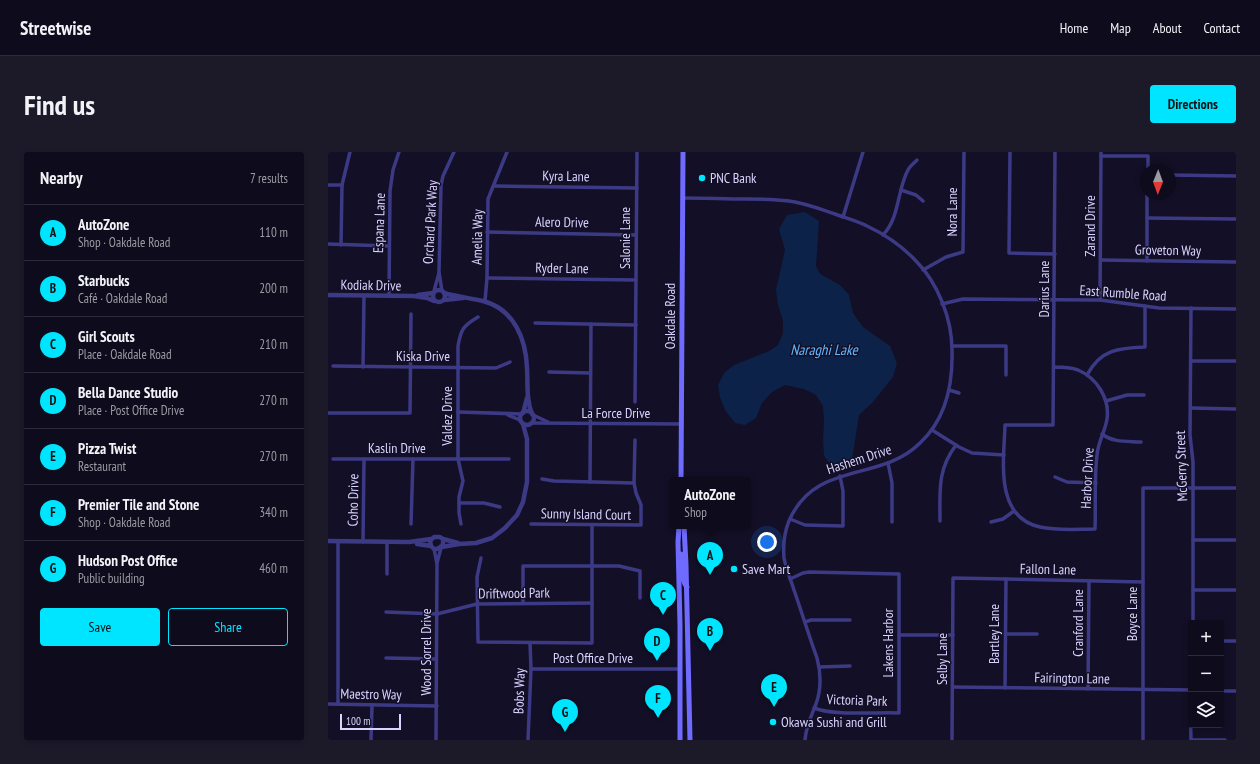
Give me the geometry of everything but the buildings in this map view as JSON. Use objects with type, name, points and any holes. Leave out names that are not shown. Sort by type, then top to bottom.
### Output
[{"type":"main road","name":"Oakdale Road","points":[[682,477],[683,152]]},
{"type":"main road","points":[[679,529],[680,740]]},
{"type":"main road","points":[[684,529],[687,587],[690,740]]},
{"type":"main road","points":[[678,542],[682,557],[682,579],[683,583],[687,587]]},
{"type":"street","points":[[340,245],[342,185],[350,152]]},
{"type":"street","name":"Espana Lane","points":[[388,296],[391,184],[393,170],[399,152]]},
{"type":"street","name":"Orchard Park Way","points":[[443,292],[439,272],[441,185],[443,176],[454,152]]},
{"type":"street","name":"Amelia Way","points":[[485,301],[487,278],[488,199],[495,186],[507,152]]},
{"type":"street","name":"Salonie Lane","points":[[635,402],[637,152]]},
{"type":"street","points":[[843,217],[863,152]]},
{"type":"street","name":"Nora Lane","points":[[923,270],[946,257],[963,252],[964,152]]},
{"type":"street","points":[[1010,152],[1009,253],[1055,254]]},
{"type":"street","name":"Darius Lane","points":[[1004,455],[1005,425],[1053,425],[1055,152]]},
{"type":"street","points":[[1101,154],[1148,156],[1148,164]]},
{"type":"street","name":"Zarand Drive","points":[[1100,300],[1101,154]]},
{"type":"street","points":[[883,235],[892,222],[908,170],[917,160]]},
{"type":"street","points":[[1176,176],[1236,176]]},
{"type":"street","points":[[328,185],[342,185]]},
{"type":"street","name":"Kyra Lane","points":[[495,186],[637,188]]},
{"type":"street","points":[[901,190],[916,195],[923,202]]},
{"type":"street","name":"Hashem Drive","points":[[683,198],[788,200],[813,206],[868,226],[883,235],[916,260],[935,288],[948,324],[952,346],[952,368],[949,390],[944,410],[932,430],[912,451],[888,463],[826,481],[807,494],[790,519],[785,537],[784,550],[786,565],[819,667],[820,686],[814,708],[807,725],[805,740]]},
{"type":"street","points":[[1147,200],[1147,260]]},
{"type":"street","points":[[1147,218],[1236,219]]},
{"type":"street","name":"Alero Drive","points":[[488,232],[636,234]]},
{"type":"street","points":[[328,244],[389,246]]},
{"type":"street","name":"Groveton Way","points":[[1100,260],[1236,262]]},
{"type":"street","name":"Orchard Park Way","points":[[434,292],[439,272]]},
{"type":"street","name":"Ryder Lane","points":[[487,278],[636,280]]},
{"type":"street","points":[[465,298],[444,300],[438,303],[434,301],[432,297],[434,292],[439,290],[465,298],[485,301],[505,313],[522,336],[525,345],[527,396],[533,420],[526,439]]},
{"type":"street","name":"Kodiak Drive","points":[[414,296],[434,292]]},
{"type":"street","points":[[443,292],[445,297],[444,300]]},
{"type":"street","name":"Kodiak Drive","points":[[328,295],[414,296],[427,298],[434,301]]},
{"type":"street","points":[[363,367],[364,296]]},
{"type":"street","name":"East Rumble Road","points":[[942,304],[963,299],[1100,300],[1145,306],[1236,309]]},
{"type":"street","points":[[1087,375],[1100,358],[1112,351],[1125,348],[1145,347],[1145,306]]},
{"type":"street","name":"McGerry Street","points":[[1191,308],[1190,435],[1193,462],[1192,620]]},
{"type":"street","points":[[328,413],[410,413],[410,314]]},
{"type":"street","name":"Valdez Drive","points":[[461,524],[459,503],[463,481],[458,459],[458,346],[460,335],[466,324],[478,316]]},
{"type":"street","points":[[535,323],[636,325]]},
{"type":"street","points":[[590,482],[591,324]]},
{"type":"street","points":[[952,346],[1006,346],[1006,375]]},
{"type":"street","points":[[1191,361],[1236,362]]},
{"type":"street","name":"Kiska Drive","points":[[333,366],[496,368],[510,362]]},
{"type":"street","name":"Harbor Drive","points":[[1014,511],[1030,523],[1042,527],[1095,529],[1096,457],[1107,420],[1106,401],[1100,389],[1087,375],[1073,369],[1054,367]]},
{"type":"street","points":[[549,372],[590,373]]},
{"type":"street","points":[[949,390],[959,393]]},
{"type":"street","points":[[1106,401],[1127,395],[1144,395]]},
{"type":"street","points":[[409,542],[437,549],[459,544],[476,543],[492,538],[505,528],[517,515],[523,502],[526,489],[526,439],[522,422],[522,413],[527,396]]},
{"type":"street","points":[[1191,408],[1236,408]]},
{"type":"street","name":"La Force Drive","points":[[458,412],[505,414],[526,412],[551,423]]},
{"type":"street","name":"La Force Drive","points":[[505,414],[522,422],[531,424],[682,424]]},
{"type":"street","points":[[932,430],[956,445],[972,452],[1004,455],[1005,491],[1009,503],[1014,511],[1003,519],[991,522]]},
{"type":"street","points":[[1102,434],[1113,440],[1140,442]]},
{"type":"street","points":[[542,478],[554,481],[634,483],[635,440]]},
{"type":"street","points":[[940,521],[940,486],[942,471],[946,460],[956,445]]},
{"type":"street","name":"Kaslin Drive","points":[[333,459],[509,459]]},
{"type":"street","name":"Coho Drive","points":[[363,542],[364,459]]},
{"type":"street","points":[[411,524],[413,459]]},
{"type":"street","points":[[888,463],[892,483],[892,522]]},
{"type":"street","points":[[790,519],[805,525],[843,526],[843,491],[840,476]]},
{"type":"street","points":[[1055,477],[1067,482],[1096,483]]},
{"type":"street","name":"Sunny Island Court","points":[[531,524],[641,525],[641,505],[634,483]]},
{"type":"street","name":"Boyce Lane","points":[[1143,740],[1144,488],[1193,488]]},
{"type":"street","points":[[1193,488],[1236,488]]},
{"type":"street","points":[[459,503],[484,504],[500,507]]},
{"type":"street","points":[[481,558],[477,577],[478,642],[592,643],[592,525]]},
{"type":"street","points":[[328,541],[409,542],[431,539],[436,536],[459,544]]},
{"type":"street","points":[[431,539],[432,547]]},
{"type":"street","points":[[442,548],[444,543],[443,539]]},
{"type":"street","points":[[1193,540],[1236,540]]},
{"type":"street","points":[[338,541],[338,704]]},
{"type":"street","points":[[386,574],[387,542]]},
{"type":"street","name":"Wood Sorrel Drive","points":[[432,547],[437,564]]},
{"type":"street","name":"Wood Sorrel Drive","points":[[436,740],[437,564],[442,548]]},
{"type":"street","points":[[523,604],[524,566],[619,566],[640,571],[640,598]]},
{"type":"street","name":"Lakens Harbor","points":[[790,579],[809,572],[899,574],[899,713]]},
{"type":"street","name":"Fallon Lane","points":[[953,578],[1143,582]]},
{"type":"street","name":"Selby Lane","points":[[952,740],[953,578]]},
{"type":"street","name":"Bartley Lane","points":[[1005,688],[1006,580]]},
{"type":"street","name":"Cranford Lane","points":[[1088,689],[1089,581]]},
{"type":"street","points":[[1193,590],[1236,590]]},
{"type":"street","name":"Driftwood Park","points":[[386,612],[436,614],[477,604],[592,603]]},
{"type":"street","points":[[805,622],[811,620],[850,620]]},
{"type":"street","points":[[1005,634],[1037,634]]},
{"type":"street","points":[[899,635],[953,635]]},
{"type":"street","points":[[1224,641],[1236,641]]},
{"type":"street","name":"Bobs Way","points":[[528,740],[531,669],[530,643]]},
{"type":"street","points":[[386,658],[436,659]]},
{"type":"street","points":[[819,667],[850,666]]},
{"type":"street","name":"Post Office Drive","points":[[531,669],[680,669]]},
{"type":"street","name":"Fairington Lane","points":[[953,687],[1188,690]]},
{"type":"street","points":[[1224,691],[1236,691]]},
{"type":"street","points":[[1191,692],[1191,740],[1225,740]]},
{"type":"street","name":"Maestro Way","points":[[328,704],[436,706]]},
{"type":"street","points":[[371,740],[372,705]]},
{"type":"street","name":"Victoria Park","points":[[814,708],[833,712],[899,713]]},
{"type":"water","name":"Naraghi Lake","points":[[805,212],[819,221],[816,266],[820,274],[840,285],[849,295],[853,313],[863,327],[890,346],[897,363],[893,377],[872,403],[859,415],[852,460],[843,465],[831,465],[824,456],[823,406],[816,395],[804,389],[785,385],[772,392],[762,403],[756,418],[745,425],[735,423],[725,410],[720,397],[718,385],[724,373],[734,365],[769,351],[778,345],[783,333],[783,321],[778,305],[776,290],[785,250],[779,229],[787,215]]},
{"type":"place","name":"PNC Bank","points":[[702,178]]},
{"type":"place","name":"Save Mart","points":[[734,569]]},
{"type":"place","name":"AutoZone","points":[[710,575]]},
{"type":"place","name":"Girl Scouts","points":[[663,615]]},
{"type":"place","name":"Starbucks","points":[[710,651]]},
{"type":"place","name":"Bella Dance Studio","points":[[657,661]]},
{"type":"place","name":"Pizza Twist","points":[[774,707]]},
{"type":"place","name":"Premier Tile and Stone","points":[[658,718]]},
{"type":"place","name":"Okawa Sushi and Grill","points":[[773,722]]},
{"type":"place","name":"Hudson Post Office","points":[[565,732]]}]
